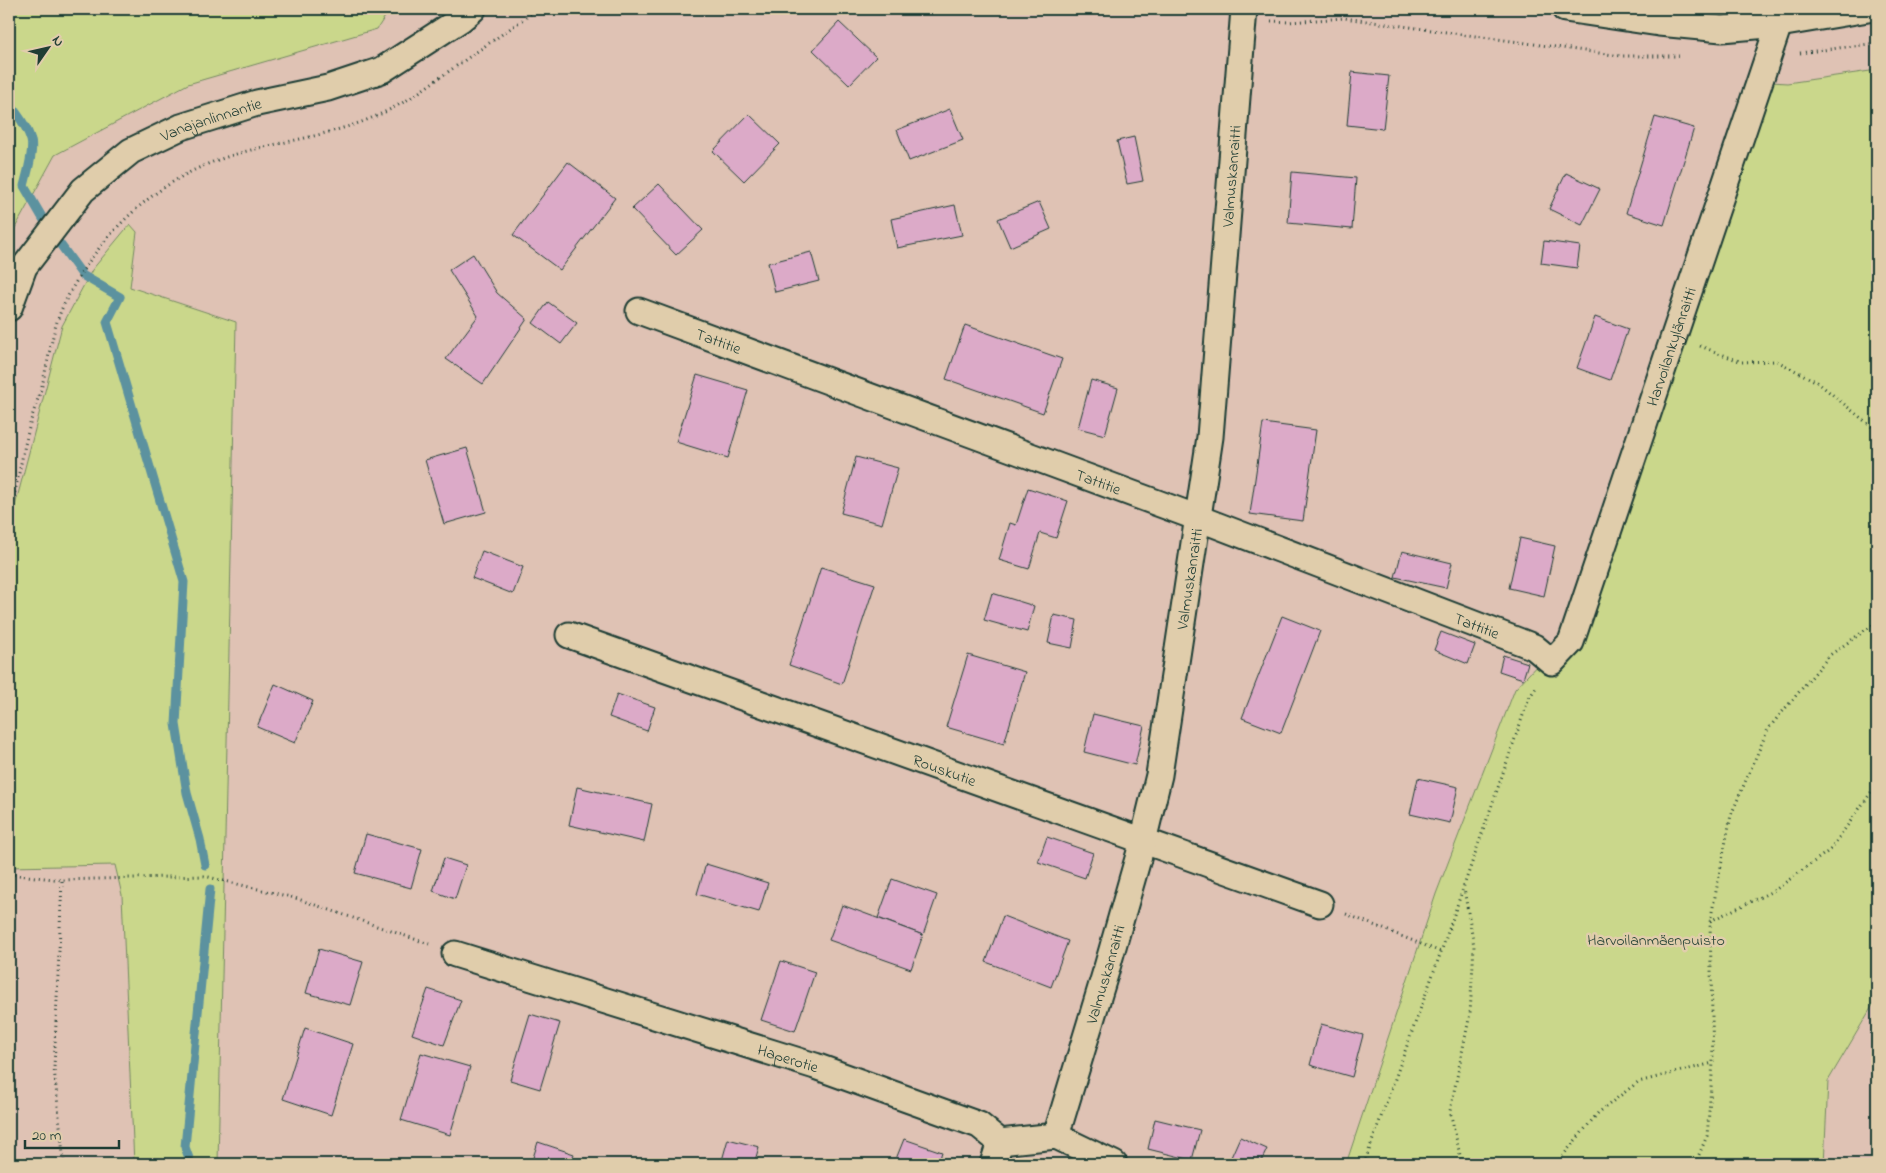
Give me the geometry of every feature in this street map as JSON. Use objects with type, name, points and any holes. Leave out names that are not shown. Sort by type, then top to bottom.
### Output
[{"type":"street","name":"Vanajanlinnantie","points":[[9,308],[24,268],[83,190],[131,151],[180,127],[258,103],[328,88],[382,70],[461,19],[473,9]]},
{"type":"street","points":[[1565,9],[1722,29],[1780,24],[1868,9]]},
{"type":"street","name":"Valmuskanraitti","points":[[1056,1136],[1143,840],[1159,775],[1210,437],[1244,14]]},
{"type":"street","name":"Harvoilankylänraitti","points":[[1552,662],[1571,642],[1780,24]]},
{"type":"street","name":"Tattitie","points":[[639,311],[1198,518],[1534,647],[1552,662]]},
{"type":"street","name":"Rouskutie","points":[[568,635],[1320,904]]},
{"type":"street","name":"Haperotie","points":[[455,954],[815,1066],[980,1125],[996,1153],[1056,1136]]},
{"type":"street","points":[[1056,1136],[1114,1164]]},
{"type":"path","points":[[9,516],[30,424],[44,378],[50,342],[64,305],[101,244],[138,207],[171,183],[217,160],[343,128],[391,110],[538,9]]},
{"type":"path","points":[[1244,14],[1289,22],[1344,18],[1621,56],[1680,56]]},
{"type":"path","points":[[1768,57],[1877,43]]},
{"type":"path","points":[[1673,336],[1742,362],[1776,360],[1816,382],[1877,431]]},
{"type":"path","points":[[1695,1164],[1707,1136],[1713,1063],[1710,922],[1731,815],[1768,729],[1830,655],[1877,622]]},
{"type":"path","points":[[1364,1164],[1441,952],[1529,698],[1552,662]]},
{"type":"path","points":[[1710,922],[1775,890],[1830,850],[1877,784]]},
{"type":"path","points":[[9,874],[62,880],[204,876],[295,898],[455,954]]},
{"type":"path","points":[[62,880],[54,1068],[64,1164]]},
{"type":"path","points":[[1462,1164],[1450,1111],[1470,1014],[1474,946],[1464,887]]},
{"type":"path","points":[[1320,904],[1441,952]]},
{"type":"path","points":[[1556,1164],[1598,1113],[1638,1082],[1713,1063]]},
{"type":"green space","points":[[9,9],[390,9],[377,29],[188,84],[55,155],[9,239]]},
{"type":"green space","name":"Harvoilanmäenpuisto","points":[[1877,70],[1877,998],[1828,1081],[1824,1164],[1346,1164],[1436,894],[1515,689],[1540,662],[1557,677],[1583,643],[1771,82],[1787,83]]},
{"type":"green space","points":[[130,224],[137,232],[130,287],[236,322],[218,1164],[134,1164],[122,895],[115,865],[9,867],[9,529],[62,326],[92,270]]},
{"type":"building","points":[[839,22],[876,57],[849,85],[813,50]]},
{"type":"building","points":[[1352,72],[1389,76],[1383,129],[1347,125]]},
{"type":"building","points":[[950,109],[963,140],[909,161],[897,130]]},
{"type":"building","points":[[749,114],[780,144],[744,181],[713,151]]},
{"type":"building","points":[[1655,117],[1694,128],[1664,225],[1626,213]]},
{"type":"building","points":[[1134,137],[1143,181],[1127,184],[1117,141]]},
{"type":"building","points":[[568,162],[615,198],[560,270],[513,235]]},
{"type":"building","points":[[1292,172],[1356,178],[1352,229],[1288,223]]},
{"type":"building","points":[[1566,173],[1600,189],[1582,225],[1549,209]]},
{"type":"building","points":[[659,184],[703,230],[676,255],[632,209]]},
{"type":"building","points":[[1039,202],[1051,229],[1010,247],[998,219]]},
{"type":"building","points":[[955,205],[962,235],[897,248],[891,219]]},
{"type":"building","points":[[1544,241],[1580,246],[1577,268],[1541,263]]},
{"type":"building","points":[[811,252],[819,281],[775,292],[768,263]]},
{"type":"building","points":[[473,254],[497,293],[527,319],[483,384],[446,359],[478,316],[449,270]]},
{"type":"building","points":[[548,302],[577,323],[561,344],[533,323]]},
{"type":"building","points":[[1595,317],[1628,329],[1610,380],[1577,368]]},
{"type":"building","points":[[965,325],[1062,359],[1043,413],[946,379]]},
{"type":"building","points":[[697,375],[748,390],[728,458],[676,442]]},
{"type":"building","points":[[1091,380],[1118,388],[1105,435],[1078,428]]},
{"type":"building","points":[[1263,423],[1316,430],[1303,521],[1250,514]]},
{"type":"building","points":[[467,448],[486,512],[444,524],[425,460]]},
{"type":"building","points":[[856,457],[898,468],[882,524],[841,513]]},
{"type":"building","points":[[1028,488],[1068,501],[1056,538],[1040,533],[1029,569],[999,560],[1010,523],[1016,525]]},
{"type":"building","points":[[1520,538],[1555,546],[1544,596],[1509,588]]},
{"type":"building","points":[[482,551],[523,567],[513,594],[472,578]]},
{"type":"building","points":[[1402,551],[1452,563],[1446,588],[1395,577]]},
{"type":"building","points":[[821,567],[875,584],[842,684],[789,665]]},
{"type":"building","points":[[992,593],[1034,606],[1027,632],[984,620]]},
{"type":"building","points":[[1054,615],[1077,620],[1072,648],[1048,643]]},
{"type":"building","points":[[1282,616],[1320,631],[1281,733],[1242,718]]},
{"type":"building","points":[[1441,632],[1475,645],[1468,664],[1434,650]]},
{"type":"building","points":[[968,655],[1025,672],[1004,744],[946,727]]},
{"type":"building","points":[[1503,655],[1528,663],[1523,679],[1499,671]]},
{"type":"building","points":[[275,684],[313,701],[295,743],[257,727]]},
{"type":"building","points":[[617,694],[655,707],[647,731],[609,717]]},
{"type":"building","points":[[1093,714],[1144,726],[1135,765],[1084,752]]},
{"type":"building","points":[[1418,778],[1458,787],[1450,823],[1410,814]]},
{"type":"building","points":[[577,787],[652,804],[644,842],[569,825]]},
{"type":"building","points":[[366,834],[422,849],[411,888],[355,873]]},
{"type":"building","points":[[1047,837],[1093,853],[1085,878],[1038,862]]},
{"type":"building","points":[[444,858],[466,865],[455,899],[433,891]]},
{"type":"building","points":[[706,864],[768,883],[759,912],[697,894]]},
{"type":"building","points":[[892,879],[937,895],[923,935],[878,918]]},
{"type":"building","points":[[842,905],[923,935],[911,969],[829,940]]},
{"type":"building","points":[[1003,916],[1068,941],[1051,987],[986,962]]},
{"type":"building","points":[[319,949],[363,962],[350,1005],[306,993]]},
{"type":"building","points":[[781,961],[815,972],[795,1031],[761,1020]]},
{"type":"building","points":[[428,989],[461,1000],[444,1045],[412,1034]]},
{"type":"building","points":[[530,1014],[560,1023],[540,1089],[510,1080]]},
{"type":"building","points":[[1321,1024],[1363,1035],[1352,1077],[1310,1065]]},
{"type":"building","points":[[305,1028],[353,1044],[331,1115],[283,1099]]},
{"type":"building","points":[[421,1053],[470,1067],[450,1135],[401,1120]]},
{"type":"building","points":[[1155,1119],[1200,1130],[1192,1160],[1148,1149]]},
{"type":"building","points":[[1240,1137],[1267,1149],[1260,1164],[1228,1164]]},
{"type":"building","points":[[728,1139],[759,1147],[754,1164],[721,1164]]},
{"type":"building","points":[[904,1139],[942,1152],[938,1164],[894,1164]]},
{"type":"building","points":[[538,1142],[574,1154],[570,1164],[531,1164]]},
{"type":"waterway","points":[[9,103],[24,125],[32,145],[24,186],[49,229]]},
{"type":"waterway","points":[[52,233],[81,273]]},
{"type":"waterway","points":[[82,275],[120,297],[107,322],[184,582],[176,724],[187,793],[205,865]]},
{"type":"waterway","points":[[191,1164],[185,1147],[210,889]]}]
